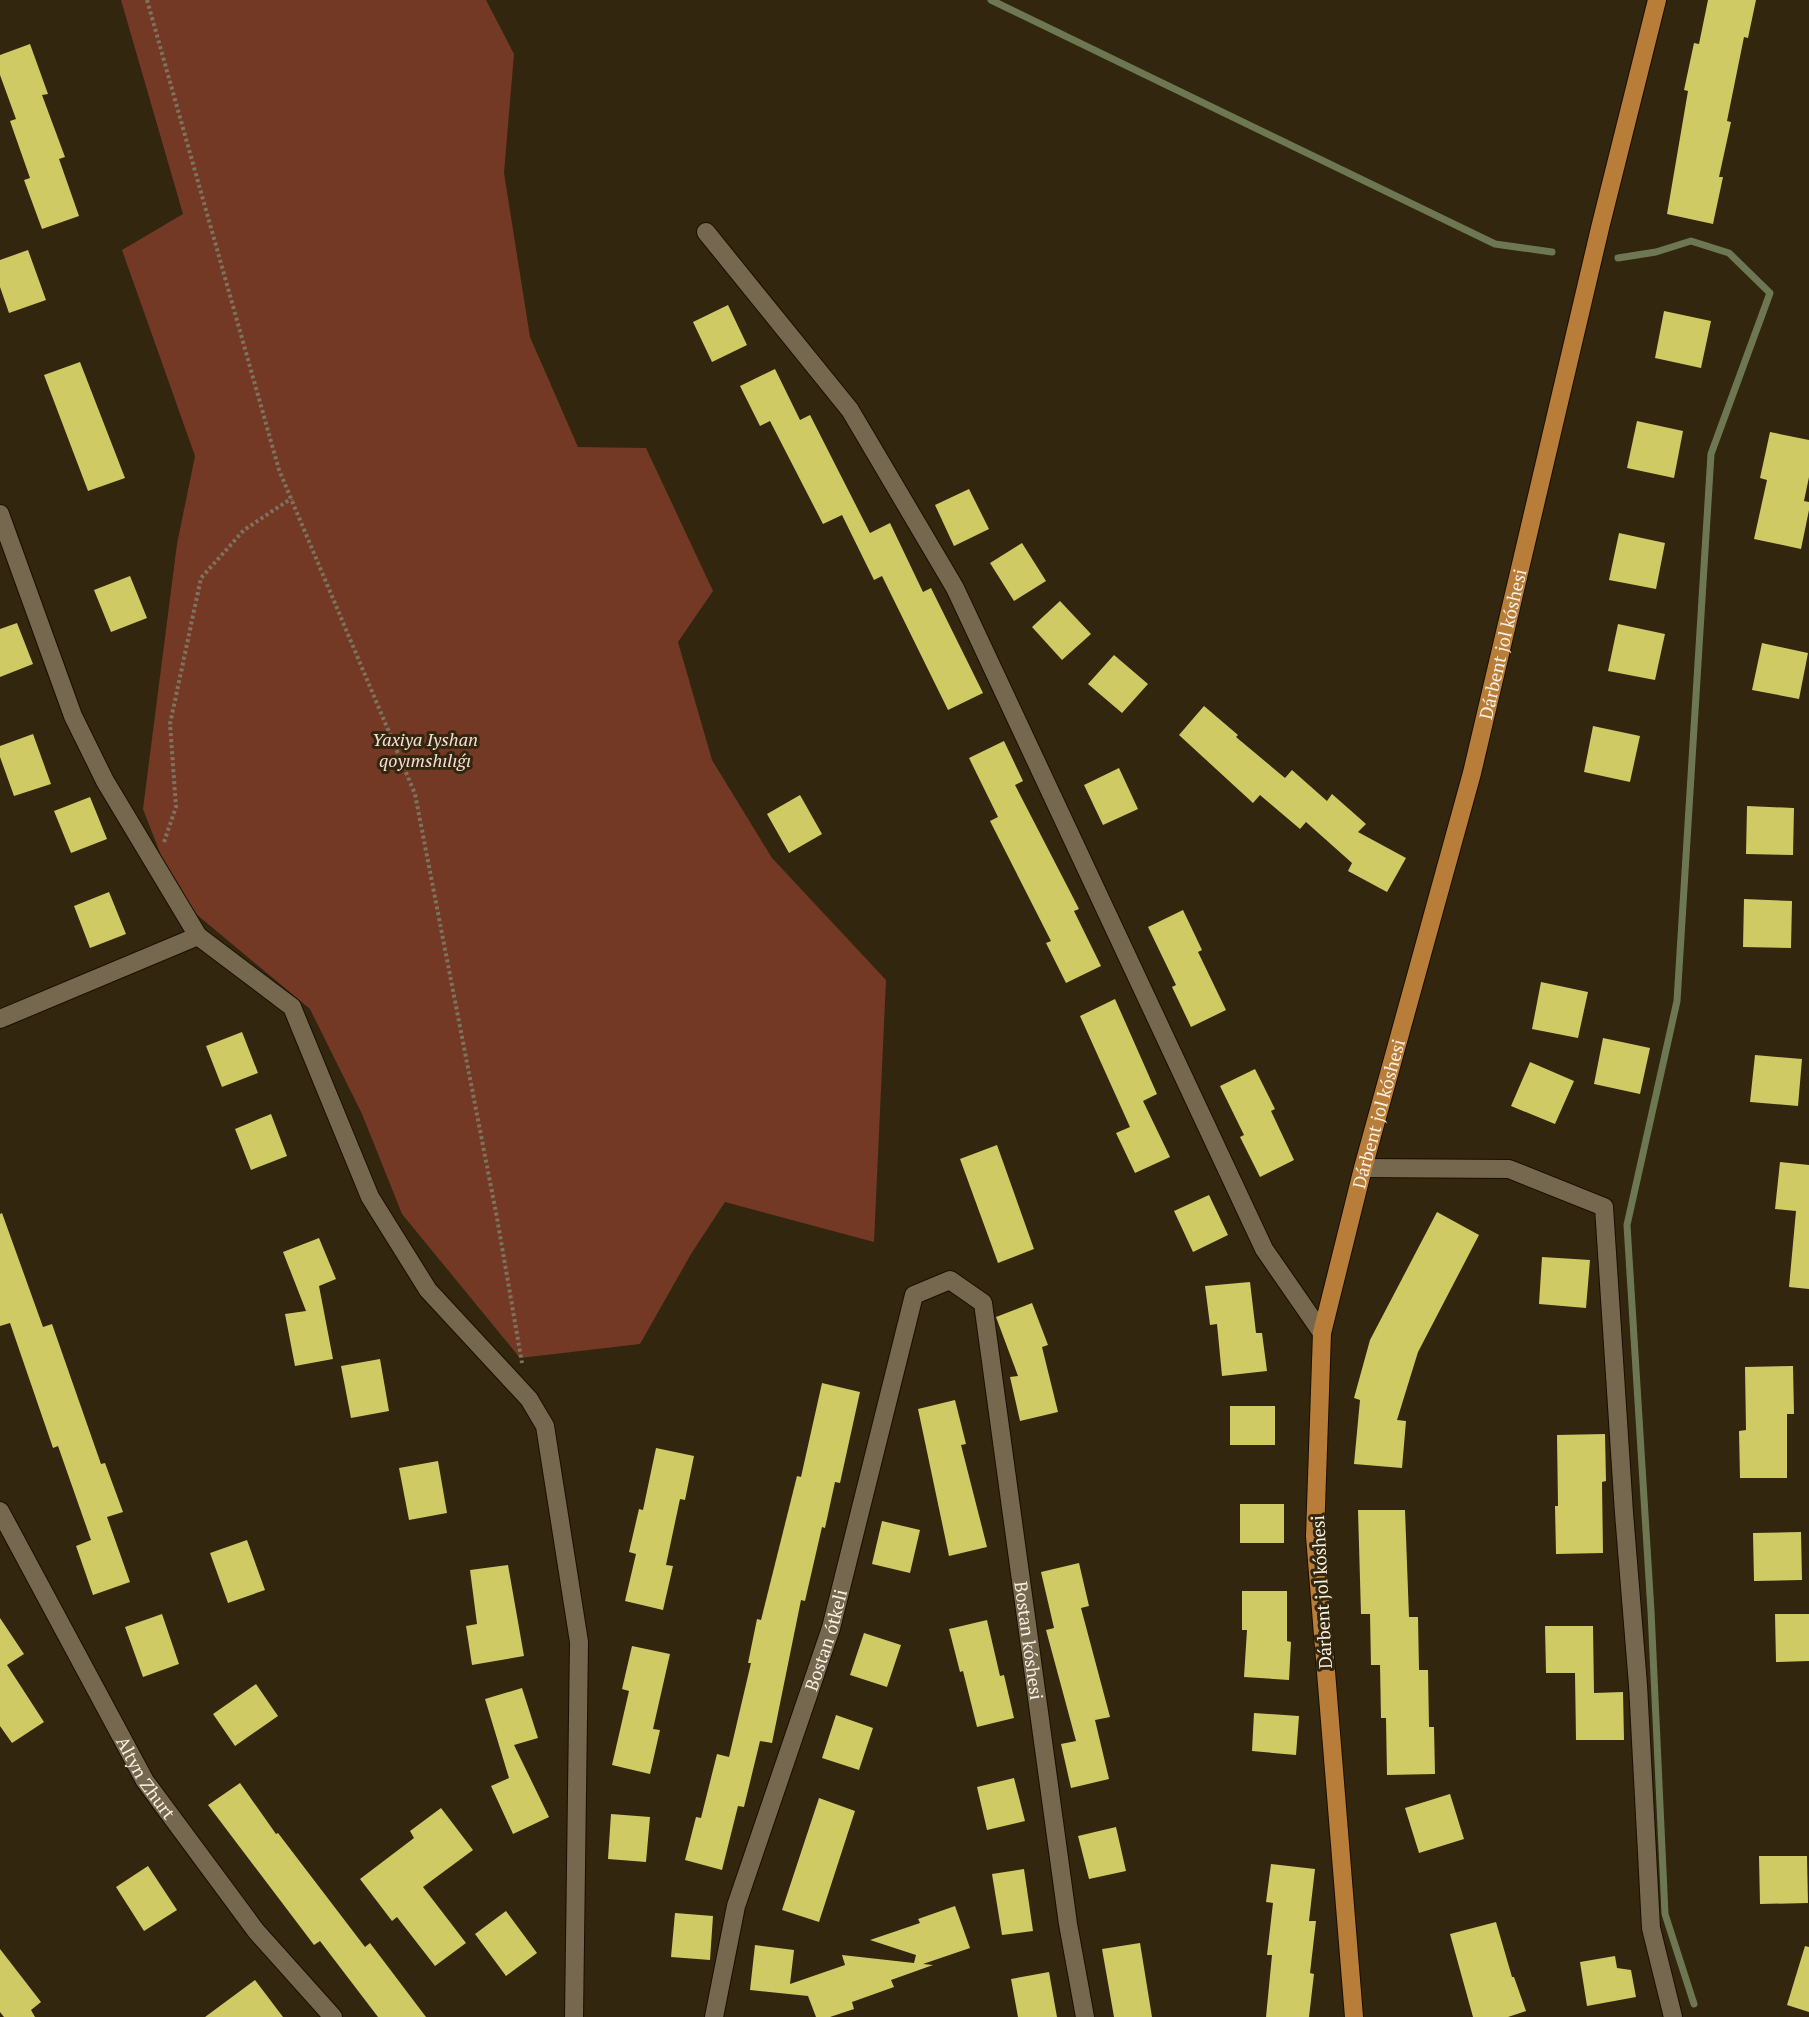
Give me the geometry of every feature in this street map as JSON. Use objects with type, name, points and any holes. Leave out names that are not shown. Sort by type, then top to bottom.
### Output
[{"type":"main road","name":"Dárbent jol kóshesi","points":[[1354,2017],[1315,1536],[1322,1333],[1363,1168],[1472,773],[1600,228],[1657,0]]},
{"type":"street","points":[[706,232],[850,410],[955,588],[1264,1249],[1322,1333]]},
{"type":"street","points":[[0,514],[73,716],[105,781],[198,936],[292,1007],[370,1197],[428,1290],[529,1399],[545,1426],[579,1642],[574,2017]]},
{"type":"street","points":[[0,1019],[198,936]]},
{"type":"street","points":[[1363,1168],[1509,1168],[1604,1208],[1638,1685],[1651,1928],[1673,2017]]},
{"type":"street","name":"Bostan ótkeli","points":[[714,2017],[736,1906],[831,1628],[914,1295],[950,1280]]},
{"type":"street","name":"Bostan kóshesi","points":[[950,1280],[982,1303],[1068,1924],[1085,2017]]},
{"type":"street","name":"Altyn Zhurt","points":[[0,1511],[145,1781],[256,1930],[333,2017]]},
{"type":"path","points":[[147,0],[213,234],[231,308],[279,470],[415,794],[523,1365]]},
{"type":"path","points":[[156,864],[176,807],[170,724],[201,578],[244,530],[292,498]]},
{"type":"green space","name":"Yaxiya Iyshan qoyımshılıǵı","points":[[121,0],[486,0],[514,54],[504,173],[530,337],[578,447],[646,448],[713,591],[678,642],[712,760],[772,858],[886,980],[874,1242],[725,1202],[691,1254],[640,1344],[520,1358],[402,1214],[362,1114],[310,1009],[178,899],[143,809],[177,544],[195,456],[122,250],[183,214]]},
{"type":"building","points":[[1708,0],[1756,0],[1748,38],[1744,37],[1727,121],[1731,122],[1719,177],[1723,177],[1713,224],[1667,214],[1688,91],[1684,90],[1694,43],[1699,44]]},
{"type":"building","points":[[30,44],[48,94],[42,95],[65,157],[59,159],[79,216],[42,229],[24,180],[30,178],[10,121],[16,119],[0,75],[0,55]]},
{"type":"building","points":[[28,250],[46,300],[9,313],[0,287],[0,260]]},
{"type":"building","points":[[728,305],[747,345],[712,362],[693,322]]},
{"type":"building","points":[[1664,311],[1711,321],[1701,368],[1655,358]]},
{"type":"building","points":[[80,362],[125,478],[88,491],[44,375]]},
{"type":"building","points":[[775,369],[800,420],[810,415],[870,533],[890,523],[923,592],[931,588],[983,693],[948,710],[882,576],[874,580],[842,515],[823,524],[770,421],[760,426],[740,386]]},
{"type":"building","points":[[1637,421],[1683,431],[1674,478],[1627,468]]},
{"type":"building","points":[[1770,432],[1809,440],[1809,477],[1804,501],[1809,502],[1809,510],[1801,549],[1754,539],[1767,480],[1760,478]]},
{"type":"building","points":[[969,489],[989,529],[954,546],[935,505]]},
{"type":"building","points":[[1619,533],[1665,543],[1656,589],[1609,580]]},
{"type":"building","points":[[1022,543],[1046,581],[1014,601],[990,563]]},
{"type":"building","points":[[130,576],[147,618],[111,632],[94,590]]},
{"type":"building","points":[[1060,601],[1091,634],[1062,660],[1032,627]]},
{"type":"building","points":[[17,623],[33,664],[0,677],[0,629]]},
{"type":"building","points":[[1618,624],[1665,634],[1655,680],[1608,671]]},
{"type":"building","points":[[1762,643],[1808,653],[1799,699],[1752,690]]},
{"type":"building","points":[[1114,655],[1148,684],[1122,713],[1088,684]]},
{"type":"building","points":[[1204,706],[1238,735],[1236,737],[1285,778],[1292,770],[1327,801],[1332,794],[1366,824],[1358,832],[1406,858],[1387,892],[1348,871],[1352,863],[1306,822],[1300,829],[1260,795],[1253,803],[1179,735]]},
{"type":"building","points":[[1593,726],[1640,736],[1630,782],[1584,772]]},
{"type":"building","points":[[33,734],[51,784],[14,796],[0,757],[0,746]]},
{"type":"building","points":[[1004,741],[1023,781],[1015,785],[1079,909],[1074,911],[1101,966],[1066,983],[1046,943],[1051,941],[990,821],[998,817],[969,758]]},
{"type":"building","points":[[1119,768],[1138,809],[1103,825],[1084,785]]},
{"type":"building","points":[[800,795],[822,834],[789,853],[767,814]]},
{"type":"building","points":[[90,797],[107,839],[71,853],[54,811]]},
{"type":"building","points":[[1747,806],[1794,808],[1793,855],[1746,854]]},
{"type":"building","points":[[109,892],[126,934],[90,948],[74,906]]},
{"type":"building","points":[[1744,899],[1792,901],[1791,948],[1743,947]]},
{"type":"building","points":[[1183,910],[1202,950],[1198,952],[1226,1010],[1191,1027],[1172,987],[1176,985],[1148,927]]},
{"type":"building","points":[[1541,982],[1588,992],[1578,1038],[1532,1029]]},
{"type":"building","points":[[1115,999],[1157,1094],[1143,1101],[1170,1157],[1135,1173],[1116,1133],[1130,1127],[1080,1016]]},
{"type":"building","points":[[242,1032],[258,1073],[222,1087],[206,1046]]},
{"type":"building","points":[[1603,1038],[1650,1048],[1640,1094],[1594,1084]]},
{"type":"building","points":[[1755,1055],[1802,1059],[1798,1106],[1750,1102]]},
{"type":"building","points":[[1530,1062],[1574,1081],[1555,1124],[1511,1106]]},
{"type":"building","points":[[1255,1069],[1275,1109],[1271,1111],[1294,1160],[1260,1177],[1240,1137],[1244,1135],[1220,1086]]},
{"type":"building","points":[[271,1114],[287,1156],[251,1170],[235,1129]]},
{"type":"building","points":[[997,1145],[1034,1249],[998,1263],[960,1159]]},
{"type":"building","points":[[1780,1162],[1809,1165],[1809,1289],[1789,1287],[1796,1211],[1775,1209]]},
{"type":"building","points":[[1209,1195],[1228,1235],[1193,1252],[1174,1211]]},
{"type":"building","points":[[1437,1212],[1479,1235],[1418,1352],[1397,1420],[1406,1421],[1402,1468],[1354,1464],[1360,1400],[1354,1398],[1370,1340]]},
{"type":"building","points":[[2,1213],[43,1327],[52,1324],[101,1464],[105,1463],[123,1512],[107,1517],[130,1582],[93,1595],[76,1546],[91,1540],[58,1446],[53,1448],[10,1323],[0,1326],[0,1214]]},
{"type":"building","points":[[319,1238],[336,1279],[319,1286],[333,1359],[295,1366],[285,1314],[306,1311],[283,1252]]},
{"type":"building","points":[[1542,1257],[1590,1260],[1586,1308],[1539,1304]]},
{"type":"building","points":[[1250,1282],[1256,1333],[1262,1333],[1267,1371],[1222,1376],[1217,1324],[1210,1325],[1205,1286]]},
{"type":"building","points":[[1032,1303],[1048,1345],[1042,1347],[1058,1412],[1020,1421],[1010,1377],[1018,1376],[996,1317]]},
{"type":"building","points":[[380,1359],[389,1411],[351,1418],[341,1366]]},
{"type":"building","points":[[1793,1366],[1794,1414],[1787,1414],[1787,1478],[1740,1478],[1739,1431],[1746,1430],[1745,1367]]},
{"type":"building","points":[[822,1383],[860,1392],[840,1483],[835,1482],[805,1601],[801,1600],[772,1743],[760,1741],[744,1807],[738,1806],[722,1870],[685,1860],[696,1817],[701,1818],[717,1754],[729,1757],[751,1663],[748,1663],[757,1619],[761,1620],[797,1476],[801,1477]]},
{"type":"building","points":[[955,1400],[966,1444],[961,1445],[987,1547],[949,1556],[918,1409]]},
{"type":"building","points":[[1230,1406],[1275,1406],[1275,1445],[1230,1445]]},
{"type":"building","points":[[1605,1434],[1606,1481],[1602,1482],[1603,1553],[1556,1554],[1557,1435]]},
{"type":"building","points":[[656,1448],[694,1456],[685,1500],[680,1499],[666,1565],[673,1566],[663,1610],[625,1601],[636,1554],[629,1552],[639,1509],[643,1510]]},
{"type":"building","points":[[438,1461],[447,1513],[409,1520],[399,1468]]},
{"type":"building","points":[[1240,1504],[1284,1504],[1284,1543],[1240,1543]]},
{"type":"building","points":[[1358,1510],[1405,1510],[1409,1617],[1418,1617],[1419,1670],[1428,1670],[1429,1727],[1434,1727],[1435,1774],[1387,1775],[1386,1718],[1381,1718],[1380,1665],[1371,1665],[1370,1614],[1361,1614]]},
{"type":"building","points":[[882,1521],[920,1530],[910,1573],[872,1564]]},
{"type":"building","points":[[1801,1532],[1802,1580],[1754,1581],[1753,1533]]},
{"type":"building","points":[[247,1540],[265,1590],[228,1603],[210,1553]]},
{"type":"building","points":[[1079,1563],[1089,1606],[1081,1608],[1110,1717],[1095,1720],[1109,1779],[1071,1788],[1061,1744],[1076,1741],[1046,1630],[1054,1628],[1041,1572]]},
{"type":"building","points":[[508,1565],[524,1656],[472,1665],[466,1626],[477,1624],[470,1570]]},
{"type":"building","points":[[1242,1591],[1287,1591],[1287,1641],[1291,1642],[1289,1680],[1244,1677],[1247,1630],[1242,1630]]},
{"type":"building","points":[[162,1614],[179,1664],[143,1677],[125,1627]]},
{"type":"building","points":[[1775,1614],[1809,1614],[1809,1661],[1776,1662]]},
{"type":"building","points":[[0,1618],[24,1654],[7,1665],[44,1722],[12,1743],[0,1726]]},
{"type":"building","points":[[987,1620],[1000,1676],[1004,1675],[1014,1718],[977,1727],[963,1671],[960,1672],[949,1629]]},
{"type":"building","points":[[1545,1626],[1593,1626],[1594,1693],[1623,1692],[1624,1740],[1576,1740],[1575,1673],[1546,1673]]},
{"type":"building","points":[[864,1633],[901,1645],[887,1687],[850,1675]]},
{"type":"building","points":[[632,1646],[670,1654],[653,1729],[660,1730],[650,1774],[612,1765],[629,1691],[622,1689]]},
{"type":"building","points":[[256,1684],[278,1716],[235,1746],[213,1714]]},
{"type":"building","points":[[522,1688],[538,1738],[514,1745],[549,1817],[513,1834],[491,1786],[509,1778],[485,1699]]},
{"type":"building","points":[[1254,1713],[1299,1716],[1296,1755],[1252,1751]]},
{"type":"building","points":[[836,1715],[873,1728],[859,1770],[822,1758]]},
{"type":"building","points":[[1014,1778],[1025,1821],[987,1830],[977,1787]]},
{"type":"building","points":[[240,1783],[276,1834],[278,1833],[365,1947],[370,1943],[426,2017],[378,2017],[320,1941],[314,1945],[208,1805]]},
{"type":"building","points":[[1450,1794],[1464,1839],[1419,1853],[1405,1808]]},
{"type":"building","points":[[819,1798],[855,1811],[819,1922],[782,1910]]},
{"type":"building","points":[[441,1808],[473,1850],[423,1887],[466,1943],[435,1966],[397,1917],[392,1921],[360,1879],[414,1838],[410,1831]]},
{"type":"building","points":[[611,1814],[650,1817],[646,1862],[608,1859]]},
{"type":"building","points":[[1116,1827],[1126,1871],[1089,1879],[1078,1836]]},
{"type":"building","points":[[1759,1856],[1807,1856],[1808,1903],[1760,1904]]},
{"type":"building","points":[[1271,1864],[1315,1869],[1309,1921],[1316,1921],[1310,1973],[1314,1974],[1309,2017],[1266,2017],[1272,1955],[1267,1955],[1273,1903],[1266,1902]]},
{"type":"building","points":[[148,1866],[177,1910],[144,1931],[116,1887]]},
{"type":"building","points":[[1024,1869],[1033,1931],[1002,1935],[992,1874]]},
{"type":"building","points":[[955,1906],[970,1948],[923,1964],[933,1965],[891,1980],[894,1987],[852,2002],[854,2009],[830,2017],[816,2017],[808,1996],[750,1990],[755,1945],[794,1950],[790,1984],[845,1965],[842,1955],[914,1963],[916,1955],[870,1940],[920,1923],[918,1919]]},
{"type":"building","points":[[506,1911],[537,1953],[506,1976],[475,1934]]},
{"type":"building","points":[[675,1913],[713,1916],[710,1960],[671,1957]]},
{"type":"building","points":[[1496,1922],[1512,1977],[1514,1977],[1526,2011],[1508,2017],[1473,2017],[1450,1934]]},
{"type":"building","points":[[1140,1943],[1152,2017],[1114,2017],[1102,1949]]},
{"type":"building","points":[[1805,1946],[1809,1947],[1809,2012],[1787,2005]]},
{"type":"building","points":[[0,1949],[41,2002],[31,2010],[35,2017],[4,2017],[0,2012]]},
{"type":"building","points":[[1615,1956],[1617,1968],[1631,1970],[1636,1997],[1587,2006],[1580,1962]]},
{"type":"building","points":[[1049,1972],[1057,2017],[1018,2017],[1011,1979]]},
{"type":"building","points":[[255,1980],[283,2017],[205,2017]]},
{"type":"waterway","points":[[991,0],[1495,244],[1552,252]]},
{"type":"waterway","points":[[1618,258],[1656,252],[1691,241],[1729,253],[1770,293],[1711,454],[1677,1001],[1627,1225],[1651,1611],[1665,1914],[1694,2004]]}]
